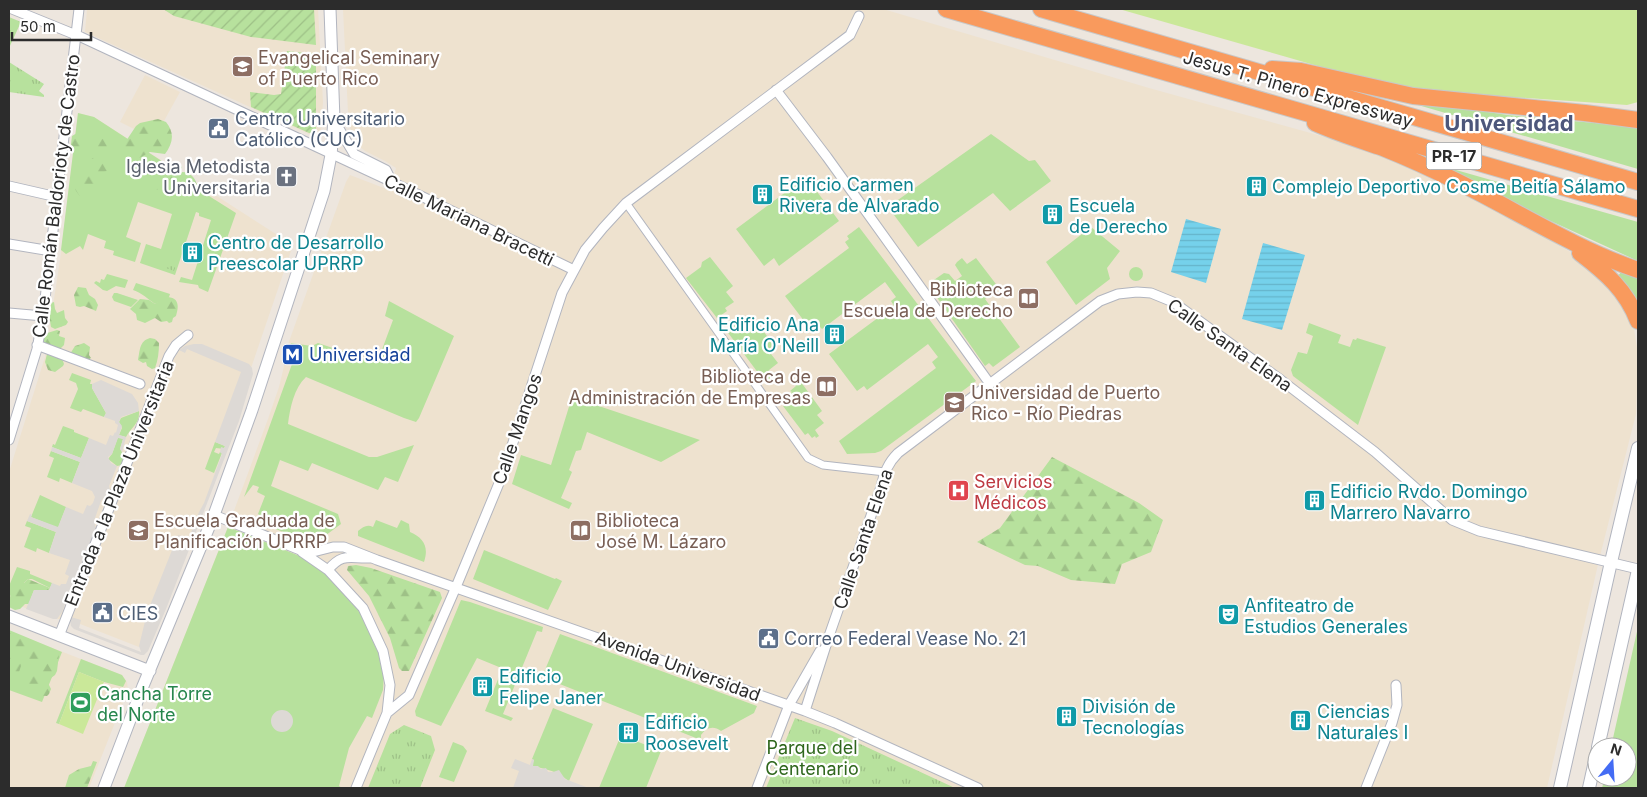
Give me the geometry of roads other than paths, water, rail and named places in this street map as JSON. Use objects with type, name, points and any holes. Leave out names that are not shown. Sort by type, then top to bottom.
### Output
[{"type":"highway","name":"Jesus T. Pinero Expressway","points":[[946,9],[1270,101],[1638,209]]},
{"type":"highway","name":"Jesus T. Pinero Expressway","points":[[1041,9],[1638,182]]},
{"type":"highway","points":[[1239,66],[1301,71],[1413,96],[1638,120]]},
{"type":"highway","points":[[1270,101],[1336,133],[1383,148],[1457,181],[1550,231],[1638,270]]},
{"type":"highway","points":[[1586,113],[1638,110]]},
{"type":"highway","points":[[1550,231],[1616,282],[1628,300],[1638,321]]},
{"type":"main road","points":[[1560,788],[1638,448]]},
{"type":"main road","points":[[1600,737],[1638,569]]},
{"type":"street","name":"Calle Mariana Bracetti","points":[[12,9],[76,35],[392,182],[574,270],[585,250],[602,228],[626,204],[850,35],[859,16]]},
{"type":"street","name":"Calle Román Baldorioty de Castro","points":[[9,440],[13,414],[37,346],[43,316],[79,9]]},
{"type":"street","points":[[104,788],[214,515],[252,410],[324,191],[332,155],[334,120],[330,9]]},
{"type":"street","points":[[776,90],[827,157],[990,384]]},
{"type":"street","points":[[334,120],[354,154],[386,170],[392,182]]},
{"type":"street","points":[[9,186],[57,197]]},
{"type":"street","points":[[626,204],[808,458],[823,465],[885,472]]},
{"type":"street","points":[[9,244],[51,251]]},
{"type":"street","name":"Calle Mangos","points":[[387,713],[409,694],[456,587],[502,476],[562,293],[574,270]]},
{"type":"street","name":"Calle Santa Elena","points":[[805,711],[885,472],[891,461],[898,453],[1100,301],[1129,292],[1151,293],[1173,302],[1281,380],[1375,452],[1452,520],[1479,531],[1638,569]]},
{"type":"street","points":[[9,313],[43,316]]},
{"type":"street","name":"Entrada a la Plaza Universitaria","points":[[59,636],[169,356],[176,345],[188,335]]},
{"type":"street","points":[[37,346],[140,384]]},
{"type":"street","name":"Avenida Universidad","points":[[214,515],[300,550],[313,552],[334,547],[344,547],[789,705],[835,722],[978,788]]},
{"type":"street","points":[[300,550],[328,570],[363,608],[383,651],[390,685],[387,713],[356,788]]},
{"type":"street","name":"Avenida Universidad","points":[[328,570],[335,562],[345,557],[373,558]]},
{"type":"street","points":[[9,616],[150,671]]},
{"type":"street","name":"Calle Santa Elena","points":[[757,788],[789,705],[829,636]]},
{"type":"street","points":[[1366,788],[1392,723],[1397,705],[1396,685]]},
{"type":"water","points":[[1186,219],[1221,229],[1206,283],[1171,272]]},
{"type":"water","points":[[1263,243],[1305,255],[1282,330],[1242,319]]},
{"type":"place","name":"Evangelical Seminary of Puerto Rico","points":[[242,67]]},
{"type":"place","name":"Centro Universitario Católico (CUC)","points":[[219,128]]},
{"type":"place","name":"Iglesia Metodista Universitaria","points":[[286,176]]},
{"type":"place","name":"Complejo Deportivo Cosme Beitía Sálamo","points":[[1256,186]]},
{"type":"place","name":"Edificio Carmen Rivera de Alvarado","points":[[763,194]]},
{"type":"place","name":"Escuela de Derecho","points":[[1053,215]]},
{"type":"place","name":"Centro de Desarrollo Preescolar UPRRP","points":[[192,252]]},
{"type":"place","name":"Biblioteca Escuela de Derecho","points":[[1029,299]]},
{"type":"place","name":"Edificio Ana María O'Neill","points":[[835,334]]},
{"type":"place","name":"Universidad","points":[[293,354]]},
{"type":"place","name":"Biblioteca de Administración de Empresas","points":[[827,386]]},
{"type":"place","name":"Universidad de Puerto Rico - Río Piedras","points":[[955,402]]},
{"type":"place","name":"Servicios Médicos","points":[[958,491]]},
{"type":"place","name":"Edificio Rvdo. Domingo Marrero Navarro","points":[[1314,501]]},
{"type":"place","name":"Escuela Graduada de Planificación UPRRP","points":[[138,530]]},
{"type":"place","name":"Biblioteca José M. Lázaro","points":[[580,530]]},
{"type":"place","name":"CIES","points":[[102,613]]},
{"type":"place","name":"Anfiteatro de Estudios Generales","points":[[1228,615]]},
{"type":"place","name":"Correo Federal Vease No. 21","points":[[768,638]]},
{"type":"place","name":"Edificio Felipe Janer","points":[[483,686]]},
{"type":"place","name":"Cancha Torre del Norte","points":[[81,703]]},
{"type":"place","name":"División de Tecnologías","points":[[1066,716]]},
{"type":"place","name":"Ciencias Naturales I","points":[[1301,721]]},
{"type":"place","name":"Edificio Roosevelt","points":[[629,732]]},
{"type":"district","name":"Universidad","points":[[1509,123]]},
{"type":"park label","name":"Parque del Centenario","points":[[812,758]]}]
